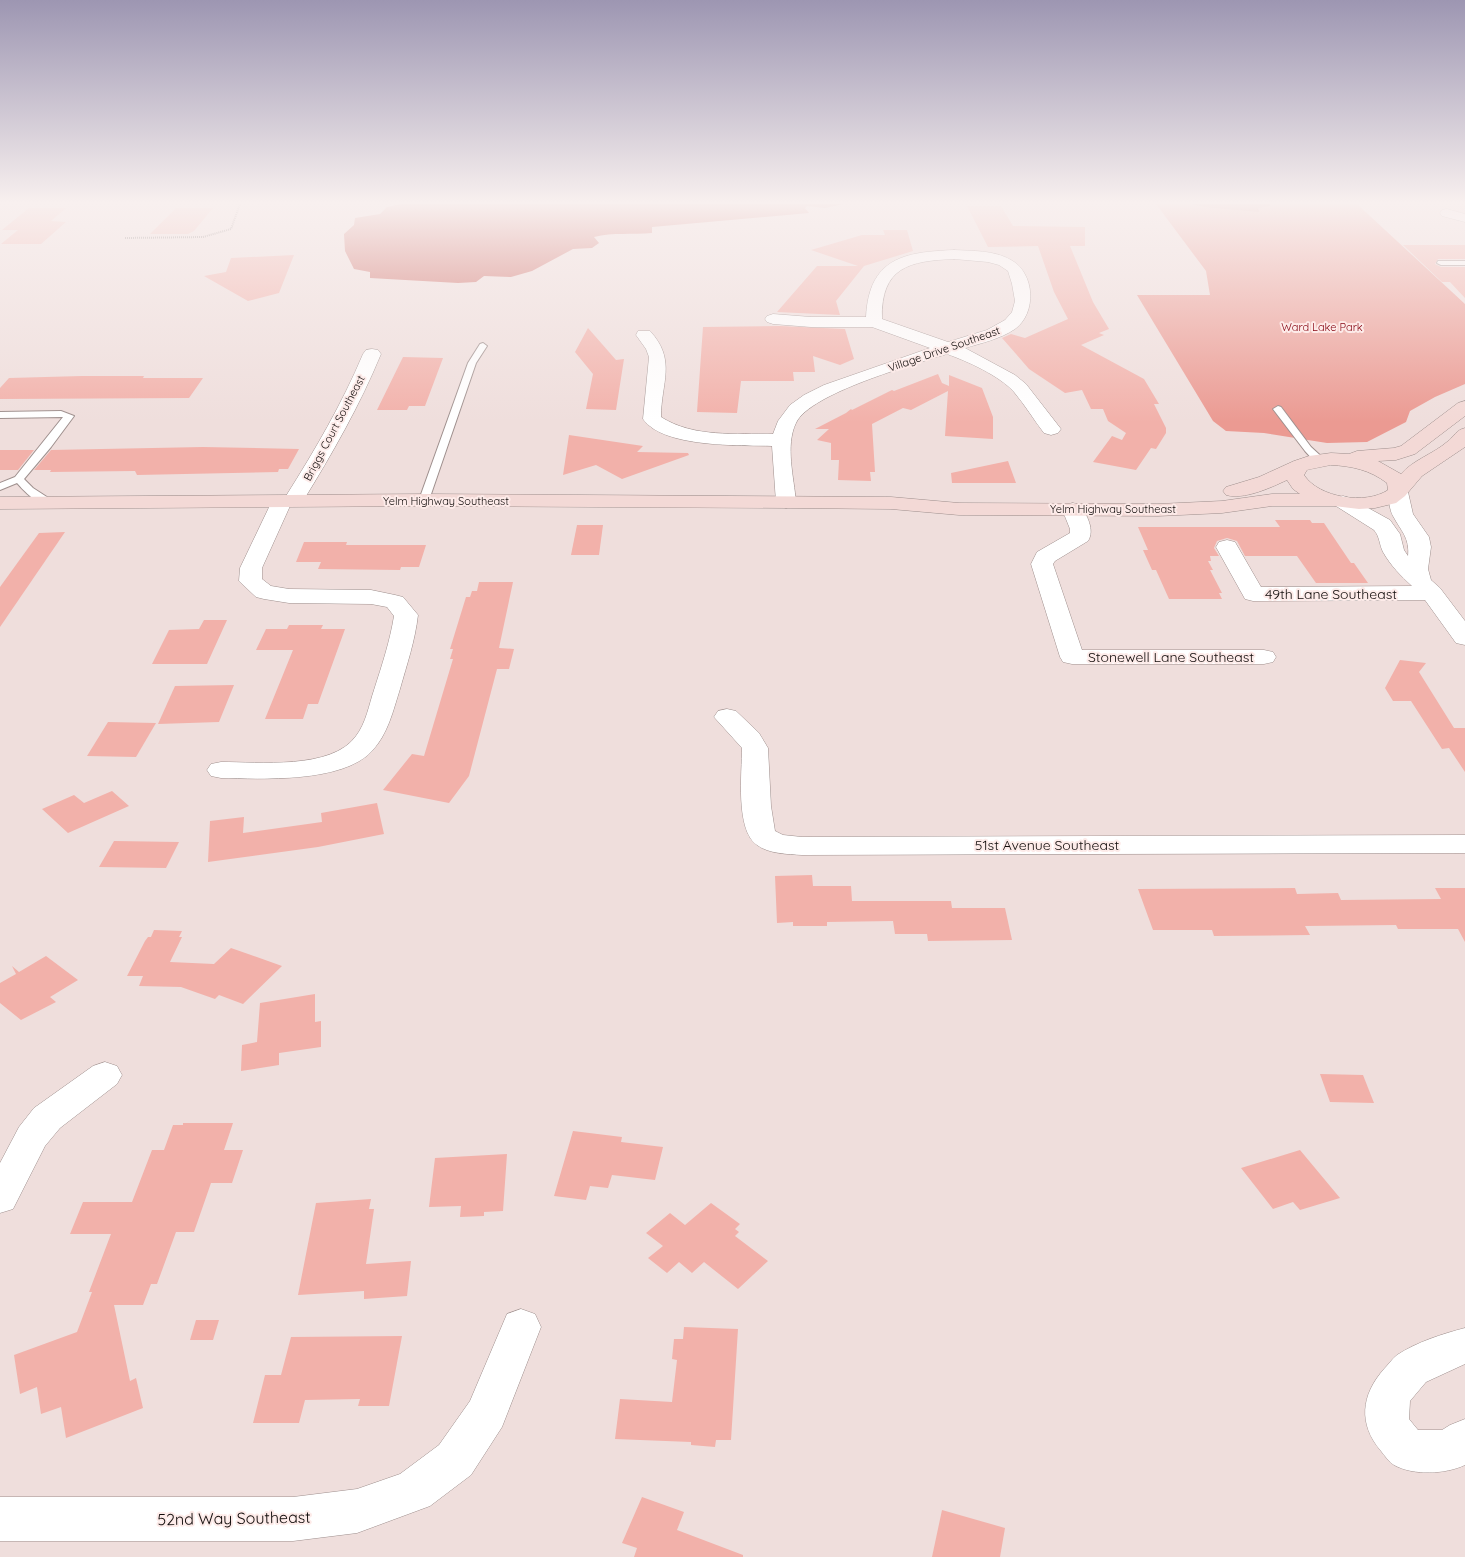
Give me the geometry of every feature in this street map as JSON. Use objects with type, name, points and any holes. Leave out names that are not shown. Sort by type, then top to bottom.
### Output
[{"type":"main road","points":[[1322,460],[1377,457],[1408,450],[1465,407]]},
{"type":"main road","points":[[1322,460],[1350,461],[1373,467],[1397,481],[1399,490],[1416,471],[1450,451],[1465,434]]},
{"type":"main road","name":"Yelm Highway Southeast","points":[[0,503],[424,500],[891,503],[955,498],[1156,496],[1225,492],[1264,483],[1298,467],[1322,460]]},
{"type":"main road","points":[[1298,467],[1294,475],[1299,485],[1313,494],[1339,501]]},
{"type":"main road","name":"Yelm Highway Southeast","points":[[891,503],[959,509],[1158,510],[1222,507],[1272,500],[1380,502],[1395,496],[1399,490]]},
{"type":"street","name":"Village Drive Southeast","points":[[874,322],[873,310],[877,294],[886,277]]},
{"type":"street","name":"Village Drive Southeast","points":[[786,502],[781,440],[789,416],[812,396],[1008,326],[1016,318],[1023,302],[1017,277]]},
{"type":"street","points":[[773,319],[811,322],[874,322],[967,355],[1009,379],[1020,388],[1051,429]]},
{"type":"street","points":[[644,335],[653,345],[657,357],[652,420],[662,428],[680,434],[699,437],[781,440]]},
{"type":"street","name":"Briggs Court Southeast","points":[[221,770],[305,769],[336,761],[360,748],[371,733],[379,717],[404,636],[406,616],[394,602],[371,596],[289,596],[264,592],[250,581],[251,568],[288,501],[323,453],[372,354]]},
{"type":"street","points":[[1399,490],[1402,514],[1418,537],[1420,547],[1417,569],[1426,587]]},
{"type":"street","points":[[1339,501],[1382,525],[1389,534],[1393,550],[1402,564],[1426,587],[1465,638]]},
{"type":"street","name":"Stonewell Lane Southeast","points":[[1073,510],[1081,529],[1080,536],[1044,558],[1042,564],[1072,657],[1264,657]]},
{"type":"street","name":"49th Lane Southeast","points":[[1227,547],[1254,594],[1426,587]]},
{"type":"street","name":"51st Avenue Southeast","points":[[727,716],[750,739],[755,748],[758,822],[762,834],[777,844],[802,846],[1465,844]]},
{"type":"street","points":[[0,1198],[32,1137],[47,1118],[105,1075]]},
{"type":"street","name":"52nd Way Southeast","points":[[0,1519],[292,1519],[357,1511],[414,1491],[454,1460],[487,1413],[521,1327]]},
{"type":"street","points":[[1465,1346],[1448,1351],[1410,1369],[1389,1394],[1386,1426],[1408,1450],[1449,1451],[1465,1439]]},
{"type":"lane","points":[[424,500],[472,362],[483,346]]},
{"type":"lane","points":[[1278,408],[1308,450],[1322,460]]},
{"type":"lane","points":[[0,415],[61,414],[69,416],[48,445],[19,479],[0,486]]},
{"type":"lane","points":[[19,479],[29,490],[49,503]]},
{"type":"green space","name":"Ward Lake Park","points":[[1207,277],[1435,277],[1465,304],[1465,384],[1435,397],[1410,411],[1406,422],[1367,442],[1327,443],[1264,433],[1226,431],[1213,421],[1137,295],[1210,295]]},
{"type":"shaded area","points":[[483,277],[476,282],[458,283],[370,278]]},
{"type":"building","points":[[205,277],[285,277],[279,293],[248,301]]},
{"type":"building","points":[[808,277],[855,277],[836,301],[840,315],[777,312]]},
{"type":"building","points":[[1049,277],[1083,277],[1093,302],[1109,329],[1099,333],[1104,335],[1081,345],[1144,379],[1159,404],[1154,404],[1166,428],[1166,433],[1156,449],[1151,448],[1136,470],[1093,462],[1112,436],[1122,440],[1126,433],[1108,421],[1103,409],[1091,409],[1082,390],[1065,393],[1029,369],[1002,338],[1011,334],[1025,338],[1068,319],[1054,292]]},
{"type":"building","points":[[1436,277],[1465,277],[1465,298],[1450,282],[1442,282]]},
{"type":"building","points":[[780,326],[845,329],[854,359],[840,365],[813,356],[815,372],[793,372],[794,381],[741,381],[737,413],[697,412],[703,327]]},
{"type":"building","points":[[588,328],[616,360],[624,359],[616,410],[586,409],[593,374],[575,352]]},
{"type":"building","points":[[403,357],[443,358],[425,406],[409,406],[407,410],[377,410]]},
{"type":"building","points":[[938,374],[942,383],[949,386],[949,375],[982,388],[993,417],[993,439],[945,436],[948,391],[911,410],[903,408],[872,424],[875,472],[870,472],[871,481],[838,480],[839,460],[831,460],[831,443],[817,440],[829,429],[815,429],[851,409],[892,390],[894,391]]},
{"type":"building","points":[[82,376],[203,378],[189,398],[0,399],[0,388],[9,378]]},
{"type":"building","points":[[569,435],[643,446],[637,452],[688,453],[689,455],[622,479],[596,465],[563,475]]},
{"type":"building","points":[[203,447],[299,449],[288,469],[279,469],[278,472],[137,475],[135,471],[50,472],[51,470],[34,470],[51,450]]},
{"type":"building","points":[[0,450],[34,450],[18,470],[0,470]]},
{"type":"building","points":[[1008,461],[1016,483],[952,483],[951,473]]},
{"type":"building","points":[[1275,520],[1310,520],[1312,523],[1324,523],[1351,563],[1354,563],[1368,583],[1316,583],[1297,556],[1245,556],[1237,541],[1227,538],[1217,541],[1214,548],[1219,556],[1210,556],[1211,561],[1208,561],[1213,570],[1210,570],[1222,593],[1219,593],[1222,599],[1169,599],[1156,570],[1152,570],[1143,550],[1148,550],[1138,527],[1280,527]]},
{"type":"building","points":[[577,525],[603,525],[599,555],[571,555]]},
{"type":"building","points":[[65,532],[0,627],[0,587],[39,533]]},
{"type":"building","points":[[304,542],[347,542],[346,545],[426,545],[419,567],[401,567],[400,570],[318,569],[321,562],[296,562]]},
{"type":"building","points":[[479,582],[513,582],[499,648],[514,649],[509,669],[497,669],[469,776],[449,803],[383,790],[412,754],[424,756],[453,659],[450,659],[453,649],[450,649],[466,597],[470,597],[472,591],[477,591]]},
{"type":"building","points":[[204,620],[227,620],[207,664],[152,664],[169,630],[199,629]]},
{"type":"building","points":[[289,625],[323,625],[321,629],[345,629],[318,704],[308,704],[303,719],[265,719],[293,650],[256,650],[266,629],[287,629]]},
{"type":"building","points":[[1400,660],[1426,663],[1419,672],[1454,728],[1465,728],[1465,772],[1449,748],[1442,749],[1411,701],[1393,701],[1385,688]]},
{"type":"building","points":[[234,685],[219,722],[158,724],[175,686]]},
{"type":"building","points":[[108,722],[156,723],[136,757],[87,756]]},
{"type":"building","points":[[112,791],[129,806],[68,833],[42,809],[74,795],[84,803]]},
{"type":"building","points":[[377,803],[384,834],[318,847],[208,862],[210,821],[244,817],[243,833],[322,822],[321,813]]},
{"type":"building","points":[[114,841],[179,842],[166,868],[99,867]]},
{"type":"building","points":[[812,875],[813,886],[851,886],[852,901],[951,901],[952,908],[1005,908],[1012,940],[928,941],[927,934],[895,934],[893,921],[827,922],[827,926],[793,926],[793,922],[777,923],[775,876]]},
{"type":"building","points":[[1295,888],[1297,894],[1338,893],[1341,900],[1441,899],[1435,888],[1465,888],[1465,942],[1458,929],[1398,929],[1396,925],[1305,926],[1310,935],[1214,936],[1212,930],[1153,930],[1138,889]]},
{"type":"building","points":[[154,930],[182,931],[179,937],[182,937],[170,962],[214,964],[231,948],[282,966],[243,1004],[219,995],[215,999],[181,987],[139,986],[143,976],[127,976],[145,941],[148,937],[151,937]]},
{"type":"building","points":[[46,956],[78,980],[50,997],[56,1002],[21,1020],[0,1003],[0,983],[16,974],[12,966],[19,972]]},
{"type":"building","points":[[315,994],[315,1022],[321,1021],[321,1047],[279,1053],[279,1065],[241,1071],[242,1045],[257,1042],[260,1003]]},
{"type":"building","points":[[1320,1074],[1363,1075],[1374,1103],[1330,1102]]},
{"type":"building","points":[[183,1123],[233,1123],[224,1150],[243,1150],[232,1183],[211,1183],[194,1232],[176,1232],[157,1284],[151,1284],[143,1305],[114,1305],[130,1381],[136,1378],[143,1408],[66,1438],[61,1407],[41,1414],[37,1387],[20,1394],[14,1355],[77,1332],[92,1292],[89,1292],[111,1234],[70,1234],[83,1202],[132,1202],[152,1150],[164,1150],[173,1125],[183,1125]]},
{"type":"building","points":[[573,1131],[622,1137],[621,1142],[663,1147],[655,1180],[612,1175],[608,1188],[590,1186],[586,1200],[554,1196]]},
{"type":"building","points":[[1300,1150],[1340,1198],[1300,1210],[1293,1202],[1273,1209],[1241,1168]]},
{"type":"building","points":[[507,1154],[503,1211],[484,1212],[484,1216],[460,1217],[461,1206],[429,1207],[435,1158]]},
{"type":"building","points":[[371,1199],[369,1209],[374,1209],[366,1264],[411,1261],[407,1296],[364,1299],[364,1291],[298,1295],[316,1203]]},
{"type":"building","points":[[711,1203],[740,1224],[735,1229],[739,1232],[735,1236],[768,1261],[738,1289],[704,1262],[692,1273],[679,1262],[667,1273],[648,1258],[663,1246],[646,1233],[670,1213],[685,1225]]},
{"type":"building","points":[[196,1320],[219,1320],[213,1340],[190,1340]]},
{"type":"building","points":[[684,1327],[738,1329],[731,1440],[716,1440],[715,1447],[691,1445],[691,1442],[615,1439],[620,1399],[672,1402],[677,1360],[672,1359],[674,1339],[683,1339]]},
{"type":"building","points":[[402,1336],[389,1406],[358,1406],[360,1399],[305,1400],[299,1423],[253,1423],[265,1375],[281,1375],[291,1337]]},
{"type":"building","points":[[642,1497],[684,1512],[677,1530],[743,1555],[743,1557],[634,1557],[637,1548],[622,1543]]},
{"type":"building","points":[[942,1510],[1005,1528],[1000,1557],[932,1557]]}]
